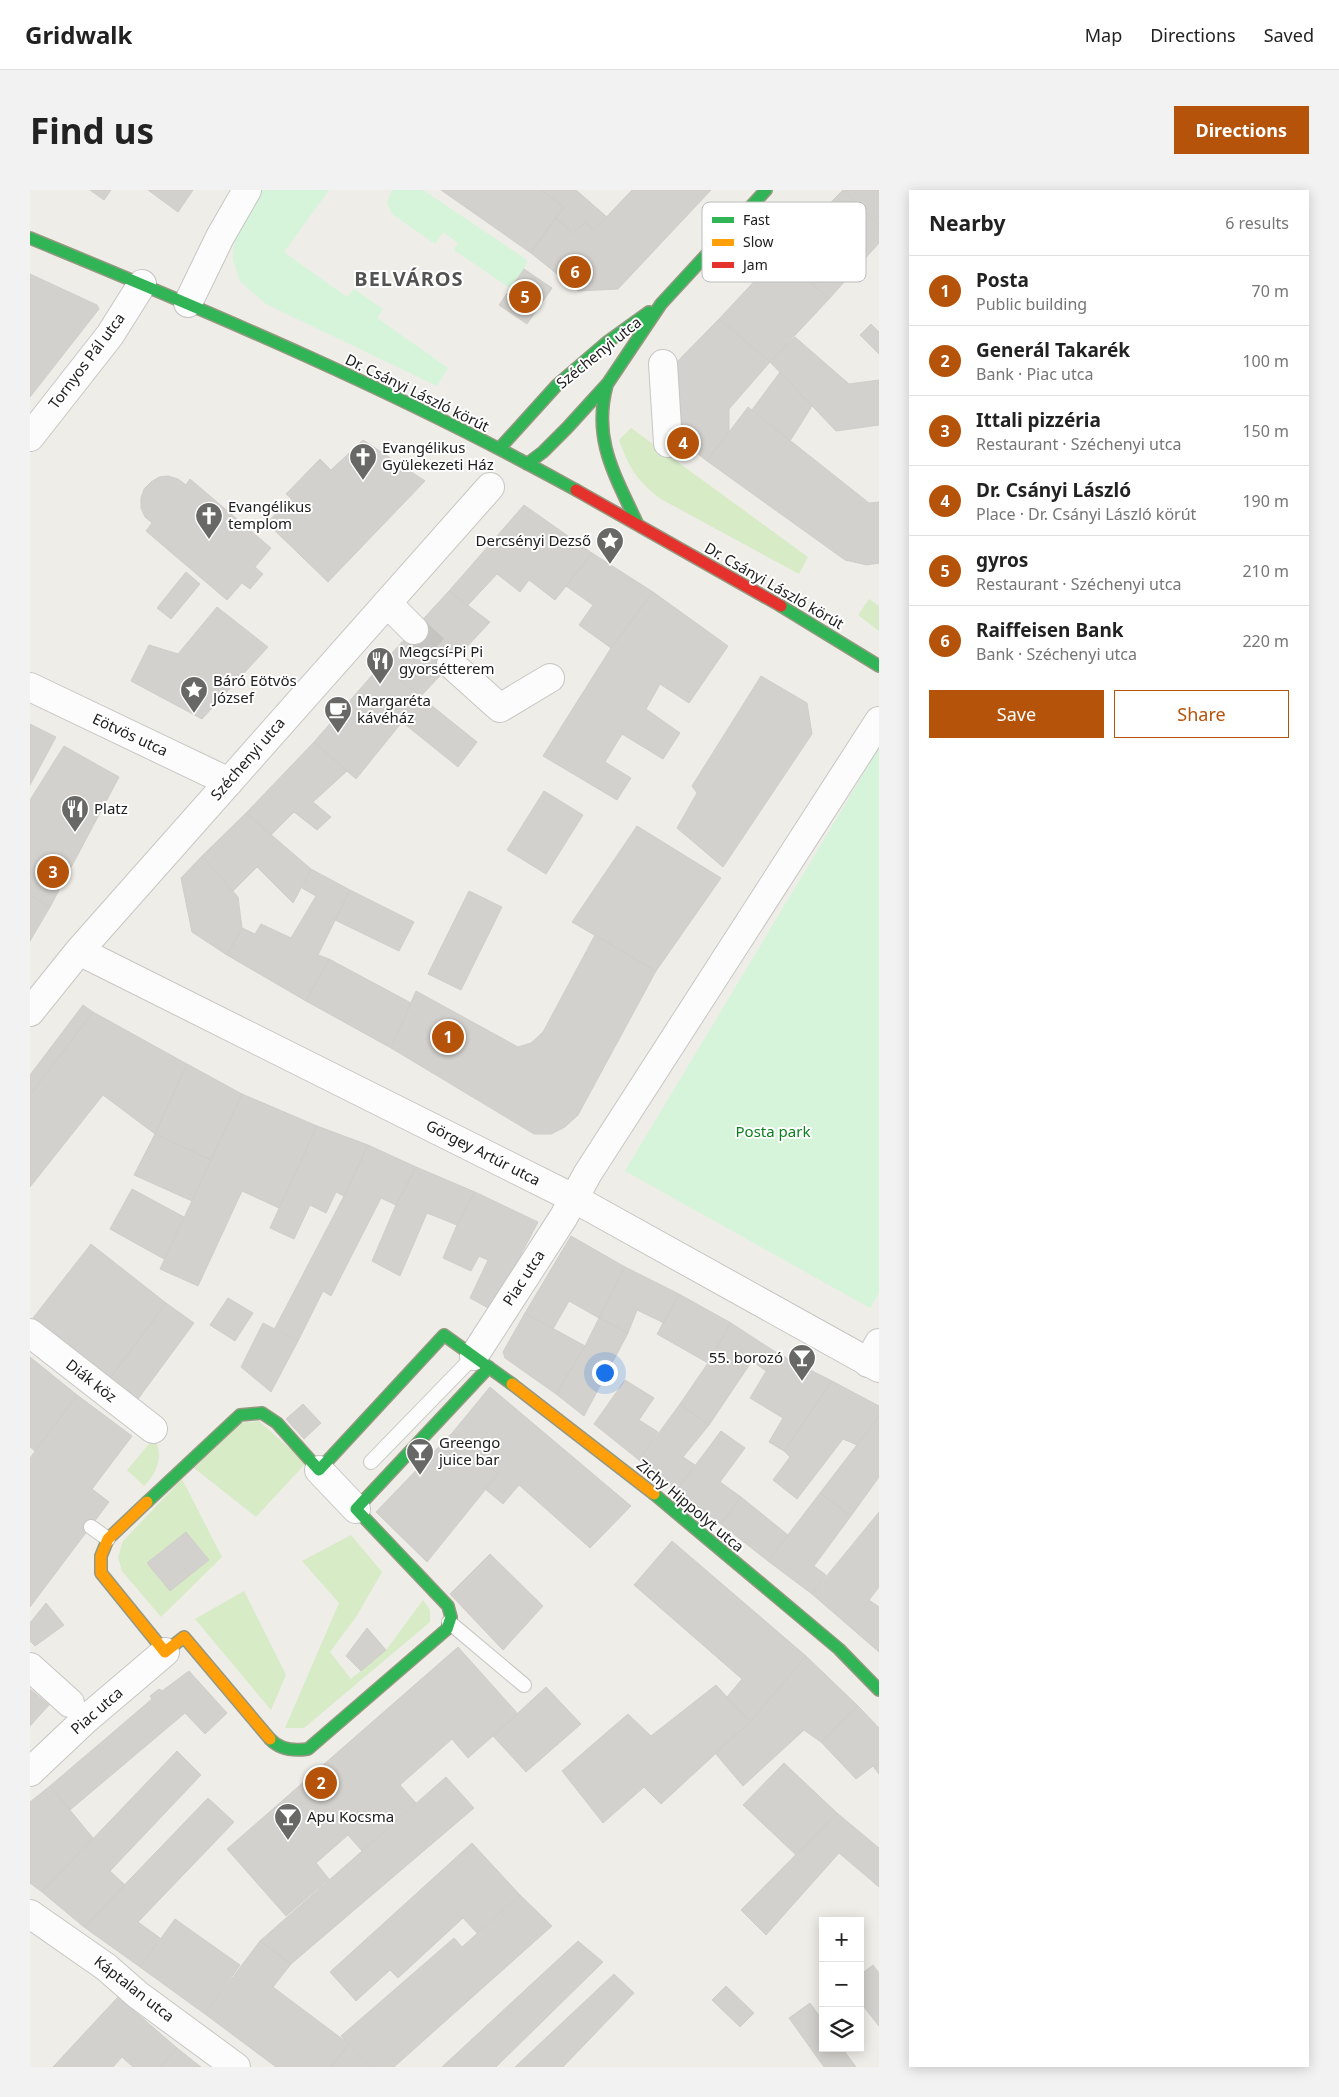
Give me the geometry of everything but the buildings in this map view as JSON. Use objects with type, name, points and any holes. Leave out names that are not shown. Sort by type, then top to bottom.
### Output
[{"type":"street","points":[[188,303],[220,237],[248,190]]},
{"type":"street","name":"Széchenyi utca","points":[[755,202],[766,190]]},
{"type":"street","name":"Dr. Csányi László körút","points":[[30,238],[188,303],[414,406],[528,464],[637,523],[778,604],[879,666]]},
{"type":"street","name":"Széchenyi utca","points":[[528,464],[567,428],[608,382],[661,304],[702,259]]},
{"type":"street","name":"Tornyos Pál utca","points":[[30,437],[110,335],[142,284]]},
{"type":"street","name":"Széchenyi utca","points":[[499,449],[575,368],[606,343],[661,304]]},
{"type":"street","points":[[663,364],[668,443]]},
{"type":"street","points":[[608,382],[602,399],[599,417],[601,432],[613,470],[637,523]]},
{"type":"street","name":"Széchenyi utca","points":[[30,1012],[79,951],[490,487]]},
{"type":"street","points":[[387,603],[414,630]]},
{"type":"street","points":[[451,664],[500,708],[550,678]]},
{"type":"street","name":"Eötvös utca","points":[[30,687],[229,782]]},
{"type":"street","points":[[575,1199],[588,1173],[879,721]]},
{"type":"street","name":"Görgey Artúr utca","points":[[79,951],[575,1199],[875,1358]]},
{"type":"street","name":"Piac utca","points":[[481,1361],[575,1199]]},
{"type":"street","name":"Diák köz","points":[[30,1333],[153,1429]]},
{"type":"street","name":"Zichy Hippolyt utca","points":[[319,1470],[444,1335],[640,1482],[839,1649],[879,1690]]},
{"type":"street","points":[[356,1509],[472,1388],[481,1361]]},
{"type":"street","points":[[262,1413],[277,1423],[356,1509],[448,1606],[451,1616],[450,1622],[447,1629],[308,1749],[292,1751],[274,1743],[184,1637],[165,1652],[101,1573],[101,1556],[108,1539],[240,1415],[262,1413]]},
{"type":"street","name":"Piac utca","points":[[30,1772],[85,1720],[165,1652]]},
{"type":"street","points":[[30,1667],[70,1703]]},
{"type":"street","name":"Káptalan utca","points":[[36,1926],[236,2067]]},
{"type":"lane","points":[[371,1462],[481,1361]]},
{"type":"lane","points":[[91,1527],[108,1539]]},
{"type":"lane","points":[[450,1622],[524,1685]]},
{"type":"green space","points":[[252,190],[329,190],[284,252],[347,297],[354,289],[383,309],[377,318],[448,368],[437,386],[266,304],[240,281],[233,260],[234,241]]},
{"type":"green space","points":[[392,190],[423,190],[527,260],[524,269],[510,288],[454,250],[458,243],[443,232],[435,244],[392,214],[387,203]]},
{"type":"green space","points":[[631,428],[808,557],[799,574],[659,498],[634,472],[619,440]]},
{"type":"green space","points":[[869,599],[879,606],[879,631],[858,615]]},
{"type":"green space","name":"Posta park","points":[[879,748],[879,1293],[870,1308],[625,1171]]},
{"type":"green space","points":[[259,1421],[306,1463],[256,1517],[194,1468],[241,1423]]},
{"type":"green space","points":[[154,1438],[159,1451],[158,1463],[153,1475],[144,1486],[127,1470]]},
{"type":"green space","points":[[182,1479],[222,1557],[161,1617],[122,1571],[118,1557],[123,1541]]},
{"type":"green space","points":[[351,1535],[382,1572],[356,1617],[330,1652],[351,1679],[386,1650],[423,1600],[430,1610],[430,1622],[304,1728],[285,1728],[339,1603],[302,1561]]},
{"type":"green space","points":[[244,1591],[286,1675],[271,1710],[195,1619]]},
{"type":"tunnel","points":[[414,630],[451,664]]},
{"type":"traffic: fast","points":[[755,202],[766,190]]},
{"type":"traffic: fast","points":[[30,238],[307,356],[443,420],[576,490]]},
{"type":"traffic: fast","points":[[527,464],[543,452],[608,383],[661,304],[702,259]]},
{"type":"traffic: fast","points":[[499,449],[557,385],[606,343],[649,312]]},
{"type":"traffic: fast","points":[[607,385],[603,404],[602,423],[604,440],[614,472],[637,523]]},
{"type":"traffic: fast","points":[[781,606],[879,666]]},
{"type":"traffic: fast","points":[[147,1502],[240,1415],[262,1413],[277,1423],[319,1470],[444,1335],[512,1384]]},
{"type":"traffic: fast","points":[[270,1739],[274,1743],[288,1749],[308,1749],[447,1629],[451,1617],[448,1606],[356,1509],[489,1367]]},
{"type":"traffic: fast","points":[[654,1494],[839,1649],[879,1690]]},
{"type":"traffic: slow","points":[[512,1384],[654,1494]]},
{"type":"traffic: slow","points":[[147,1502],[108,1539],[101,1556],[101,1573],[165,1652],[184,1637],[270,1739]]},
{"type":"traffic: jam","points":[[576,490],[781,606]]},
{"type":"place","name":"Raiffeisen Bank","points":[[575,272]]},
{"type":"place","name":"gyros","points":[[525,297]]},
{"type":"place","name":"Dr. Csányi László","points":[[683,443]]},
{"type":"place","name":"Evangélikus Gyülekezeti Ház","points":[[363,481]]},
{"type":"place","name":"Evangélikus templom","points":[[209,540]]},
{"type":"place","name":"Dercsényi Dezső","points":[[610,565]]},
{"type":"place","name":"Megcsí-Pi Pi gyorsétterem","points":[[380,685]]},
{"type":"place","name":"Báró Eötvös József","points":[[194,714]]},
{"type":"place","name":"Margaréta kávéház","points":[[338,734]]},
{"type":"place","name":"Platz","points":[[75,833]]},
{"type":"place","name":"Ittali pizzéria","points":[[53,872]]},
{"type":"place","name":"Posta","points":[[448,1037]]},
{"type":"place","name":"55. borozó","points":[[802,1382]]},
{"type":"place","name":"Greengo juice bar","points":[[420,1476]]},
{"type":"place","name":"Generál Takarék","points":[[321,1783]]},
{"type":"place","name":"Apu Kocsma","points":[[288,1841]]},
{"type":"district","name":"BELVÁROS","points":[[409,279]]}]
